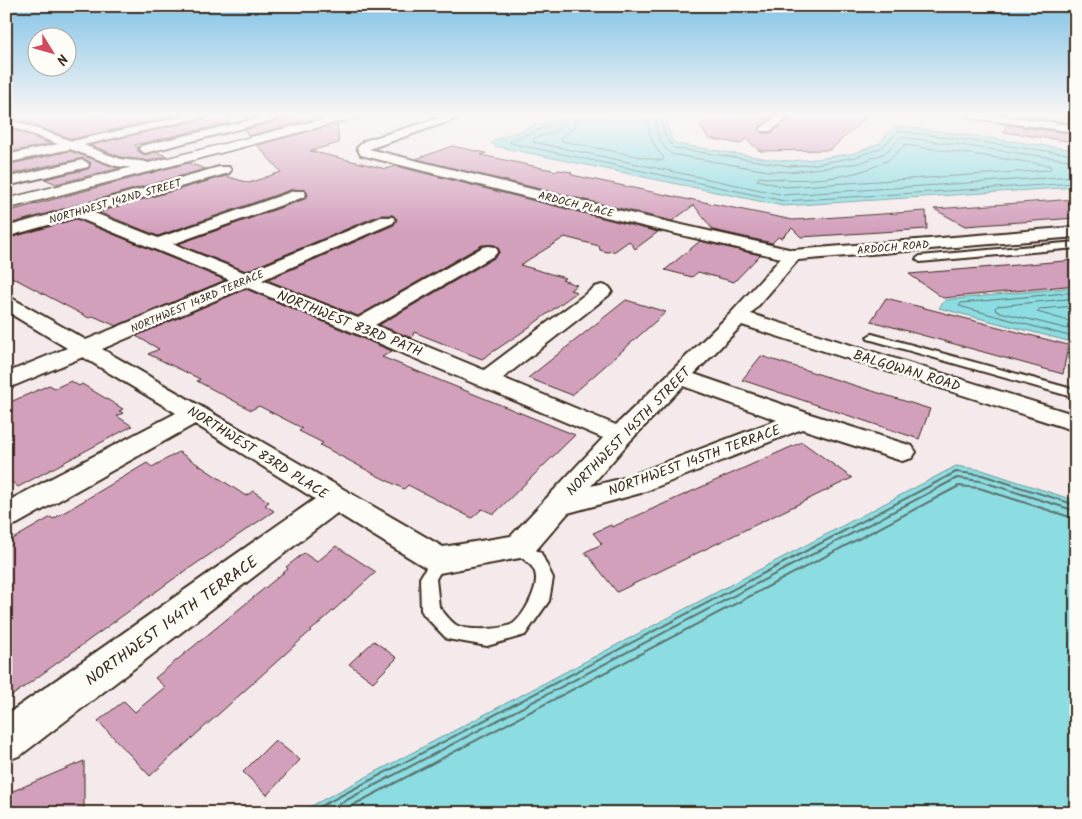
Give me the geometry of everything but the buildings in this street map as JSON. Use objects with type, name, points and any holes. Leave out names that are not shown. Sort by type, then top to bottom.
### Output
[{"type":"street","points":[[6,159],[33,153]]},
{"type":"street","points":[[94,153],[121,163],[142,166]]},
{"type":"street","points":[[121,153],[137,159],[142,166]]},
{"type":"street","points":[[6,204],[190,153]]},
{"type":"street","points":[[6,196],[196,153]]},
{"type":"street","name":"ARDOCH PLACE","points":[[371,153],[642,221],[793,255]]},
{"type":"street","points":[[6,182],[83,164]]},
{"type":"street","name":"NORTHWEST 142ND STREET","points":[[6,232],[224,170]]},
{"type":"street","points":[[158,244],[299,194]]},
{"type":"street","name":"NORTHWEST 83RD PATH","points":[[78,212],[359,326],[620,436]]},
{"type":"street","name":"NORTHWEST 143RD TERRACE","points":[[6,382],[387,220]]},
{"type":"street","name":"ARDOCH ROAD","points":[[793,255],[1025,236],[1071,235]]},
{"type":"street","points":[[359,326],[489,251]]},
{"type":"street","points":[[738,317],[793,255]]},
{"type":"street","points":[[486,379],[602,291]]},
{"type":"street","name":"NORTHWEST 83RD PLACE","points":[[6,303],[195,413],[439,560]]},
{"type":"street","name":"NORTHWEST 145TH STREET","points":[[520,547],[620,436],[738,317]]},
{"type":"street","name":"BALGOWAN ROAD","points":[[738,317],[1076,423]]},
{"type":"street","points":[[679,377],[801,420],[902,452]]},
{"type":"street","points":[[6,516],[195,413]]},
{"type":"street","name":"NORTHWEST 145TH TERRACE","points":[[558,505],[631,486],[801,420]]},
{"type":"street","name":"NORTHWEST 144TH TERRACE","points":[[6,740],[335,499]]},
{"type":"street","points":[[439,560],[520,547]]},
{"type":"lane","points":[[1025,236],[1046,248]]},
{"type":"lane","points":[[920,259],[1076,245]]},
{"type":"lane","points":[[872,337],[1076,394]]},
{"type":"lane","points":[[439,560],[428,578],[430,610],[453,633],[487,638],[519,630],[540,600],[545,578],[535,557],[520,547]]},
{"type":"water","points":[[530,153],[733,153],[790,161],[854,153],[1076,153],[1076,187],[783,206]]},
{"type":"water","points":[[1076,287],[1076,343],[939,308],[945,300]]},
{"type":"water","points":[[956,466],[982,470],[1076,501],[1076,813],[298,813]]}]
